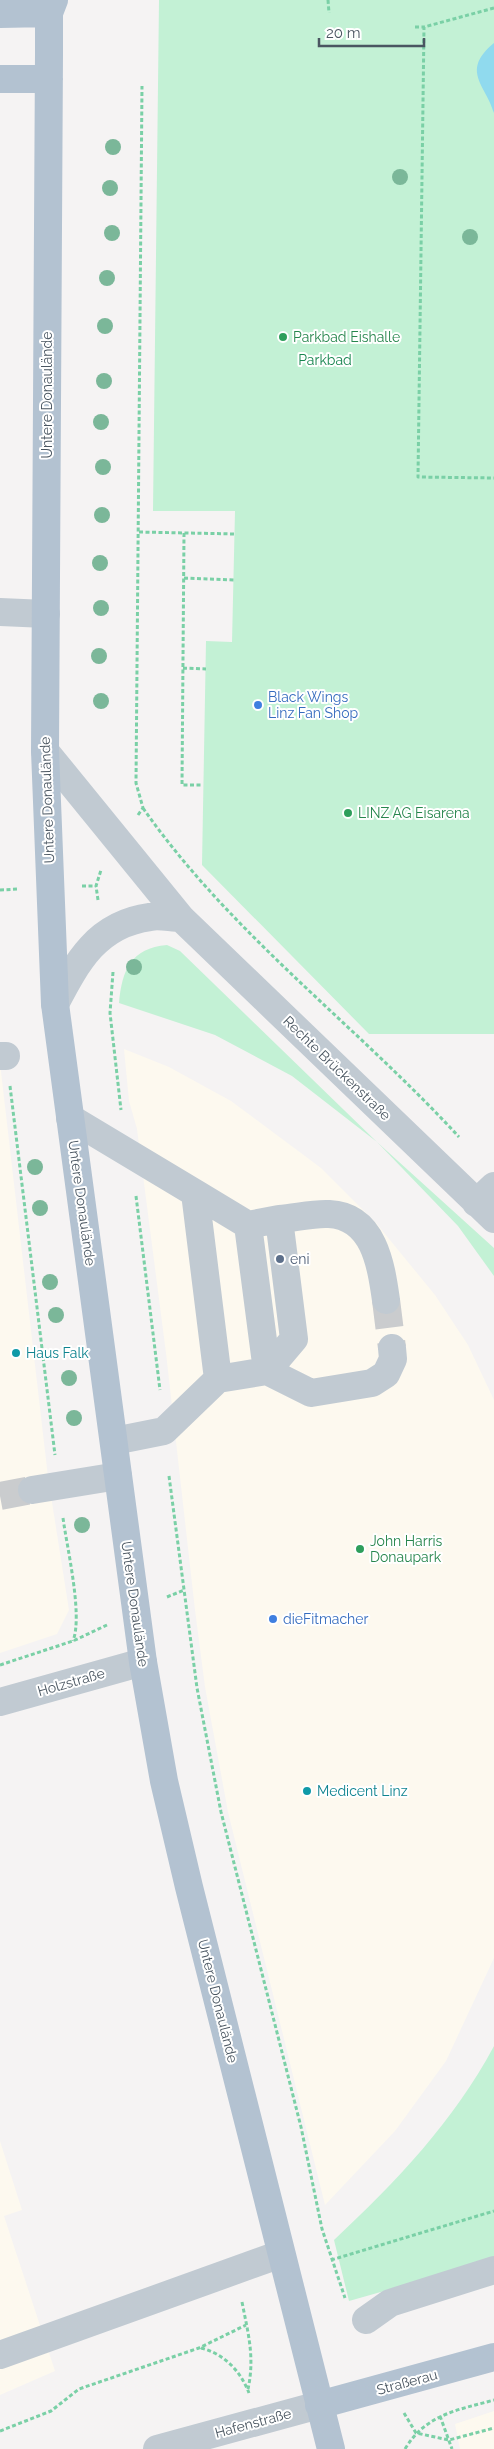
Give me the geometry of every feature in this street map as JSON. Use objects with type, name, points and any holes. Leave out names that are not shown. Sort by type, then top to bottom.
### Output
[{"type":"main road","points":[[0,14],[49,4]]},
{"type":"main road","name":"Untere Donaulände","points":[[49,4],[45,751],[55,1004],[143,1662],[166,1791],[319,2406]]},
{"type":"main road","points":[[0,79],[49,79]]},
{"type":"main road","name":"Straßerau","points":[[319,2406],[494,2357]]},
{"type":"main road","points":[[319,2406],[331,2449]]},
{"type":"street","points":[[45,706],[53,689],[54,498]]},
{"type":"street","points":[[0,612],[46,614]]},
{"type":"street","name":"Rechte Brückenstraße","points":[[45,751],[111,850],[180,918],[488,1203]]},
{"type":"street","points":[[55,1004],[75,966],[106,932],[123,923],[151,916],[180,918]]},
{"type":"street","points":[[70,1118],[248,1225],[330,1214],[351,1220],[370,1236],[374,1245],[381,1263],[386,1300]]},
{"type":"street","points":[[195,1193],[218,1379]]},
{"type":"street","points":[[268,1371],[294,1340],[279,1220]]},
{"type":"street","points":[[248,1225],[268,1371]]},
{"type":"street","points":[[114,1441],[164,1431],[218,1379],[268,1371],[311,1393],[372,1383],[386,1374],[393,1359],[392,1348]]},
{"type":"street","points":[[32,1490],[118,1476]]},
{"type":"street","name":"Holzstraße","points":[[0,1702],[143,1662]]},
{"type":"street","points":[[0,2355],[281,2254]]},
{"type":"street","points":[[366,2320],[390,2303],[494,2270]]},
{"type":"street","name":"Hafenstraße","points":[[157,2449],[319,2406]]},
{"type":"path","points":[[328,0],[329,13]]},
{"type":"path","points":[[415,27],[424,27],[494,8]]},
{"type":"path","points":[[424,27],[418,477],[494,478]]},
{"type":"path","points":[[142,86],[136,783],[143,808],[172,848],[211,892],[450,1127]]},
{"type":"path","points":[[139,532],[235,534]]},
{"type":"path","points":[[184,533],[182,785],[203,785]]},
{"type":"path","points":[[184,578],[234,580]]},
{"type":"path","points":[[183,668],[206,669]]},
{"type":"path","points":[[99,907],[96,886],[111,850],[143,808]]},
{"type":"path","points":[[113,970],[110,1013],[122,1118]]},
{"type":"path","points":[[0,1665],[73,1640],[76,1632],[77,1615],[3,1056]]},
{"type":"path","points":[[135,1186],[160,1391]]},
{"type":"path","points":[[169,1476],[196,1688],[222,1812],[332,2260],[346,2300],[366,2320]]},
{"type":"path","points":[[332,2260],[494,2211]]},
{"type":"path","points":[[199,2348],[214,2351],[225,2358],[236,2370],[248,2390],[252,2370],[252,2349],[241,2298]]},
{"type":"path","points":[[0,2431],[51,2411],[79,2389],[199,2348],[246,2325]]},
{"type":"path","points":[[405,2449],[416,2433],[427,2423],[440,2416],[494,2400]]},
{"type":"path","points":[[440,2416],[452,2449]]},
{"type":"path","points":[[416,2433],[449,2440],[494,2428]]},
{"type":"shaded area","points":[[124,1049],[169,1067],[231,1101],[321,1168],[376,1223],[435,1295],[468,1345],[494,1400],[494,1958],[446,2061],[395,2131],[325,2205],[228,1812],[205,1687],[166,1353],[137,1129],[129,1101]]},
{"type":"shaded area","points":[[0,1063],[48,1477],[69,1610],[57,1634],[0,1653]]},
{"type":"shaded area","points":[[0,2141],[22,2210],[4,2216],[55,2371],[0,2395]]},
{"type":"shaded area","points":[[494,2411],[494,2449],[460,2449],[455,2424]]},
{"type":"green space","name":"Parkbad","points":[[159,0],[494,0],[494,1034],[369,1034],[202,865],[206,641],[232,642],[235,511],[153,511]]},
{"type":"green space","points":[[167,945],[180,951],[377,1142],[292,1076],[215,1035],[119,1003],[123,980],[131,963],[145,951]]},
{"type":"green space","points":[[377,1142],[494,1248],[494,1276],[458,1226]]},
{"type":"green space","points":[[494,2046],[494,2260],[349,2301],[334,2240],[380,2196],[442,2125],[461,2100]]},
{"type":"water","points":[[494,43],[494,113],[478,78],[477,70],[484,53]]},
{"type":"tunnel","points":[[386,1300],[392,1348]]},
{"type":"tunnel","points":[[0,1496],[32,1490]]},
{"type":"place","name":"Parkbad Eishalle","points":[[283,337]]},
{"type":"place","name":"Black Wings Linz Fan Shop","points":[[258,705]]},
{"type":"place","name":"LINZ AG Eisarena","points":[[348,813]]},
{"type":"place","name":"eni","points":[[280,1259]]},
{"type":"place","name":"Haus Falk","points":[[16,1353]]},
{"type":"place","name":"John Harris Donaupark","points":[[360,1549]]},
{"type":"place","name":"dieFitmacher","points":[[273,1619]]},
{"type":"place","name":"Medicent Linz","points":[[307,1791]]}]
